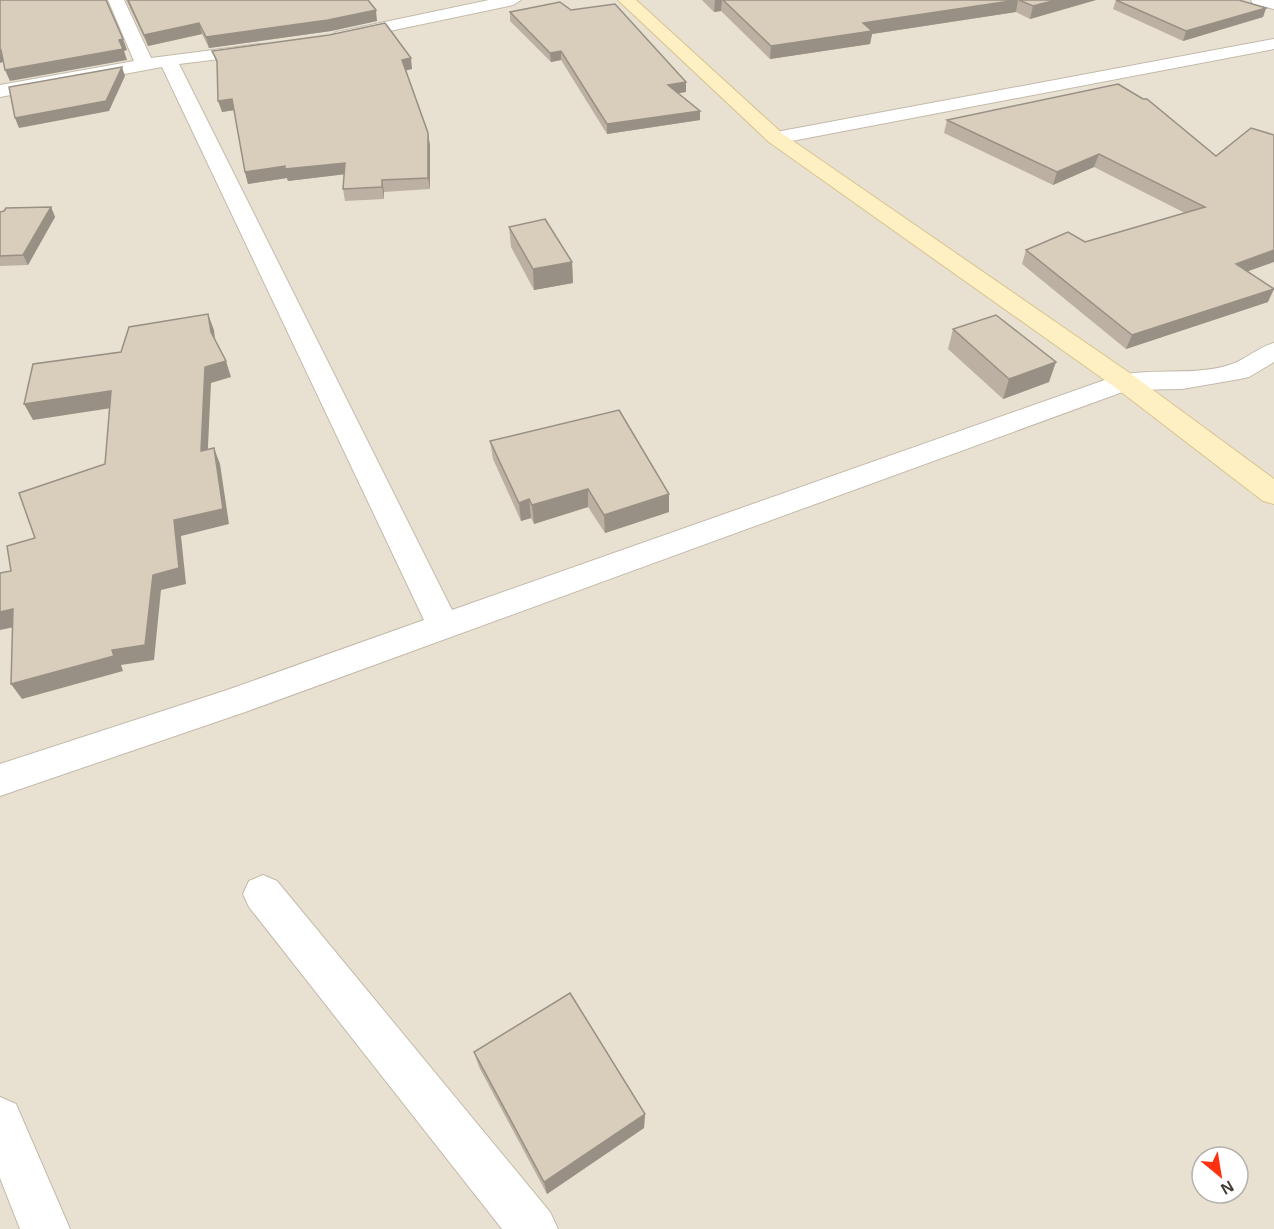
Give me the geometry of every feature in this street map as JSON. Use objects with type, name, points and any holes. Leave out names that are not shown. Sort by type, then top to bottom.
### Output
[{"type":"main road","points":[[626,0],[776,138],[1125,382],[1274,494]]},
{"type":"street","points":[[116,0],[157,62],[444,627]]},
{"type":"street","points":[[320,40],[513,0]]},
{"type":"street","points":[[1259,0],[1274,4]]},
{"type":"street","points":[[776,138],[1274,44]]},
{"type":"street","points":[[0,91],[157,62],[273,47]]},
{"type":"street","points":[[0,780],[236,701],[1125,382],[1182,381],[1240,371],[1274,351]]},
{"type":"street","points":[[263,894],[533,1229]]},
{"type":"street","points":[[0,1120],[45,1229]]},
{"type":"shaded area","points":[[0,0],[1274,0],[1274,1229],[0,1229]]},
{"type":"building","points":[[0,0],[106,0],[123,39],[119,40],[123,49],[5,70],[0,51]]},
{"type":"building","points":[[128,0],[368,0],[376,10],[328,20],[206,37],[199,23],[144,35]]},
{"type":"building","points":[[723,0],[1017,0],[863,23],[872,31],[771,46]]},
{"type":"building","points":[[1019,0],[1056,0],[1033,6]]},
{"type":"building","points":[[1116,0],[1239,0],[1266,8],[1186,31]]},
{"type":"building","points":[[560,2],[571,10],[615,4],[686,82],[668,85],[700,111],[607,124],[561,51],[550,53],[510,12]]},
{"type":"building","points":[[385,23],[411,58],[402,60],[428,133],[428,178],[382,180],[382,187],[343,189],[345,163],[285,169],[285,166],[245,172],[232,99],[218,101],[217,61],[212,51],[329,35]]},
{"type":"building","points":[[122,67],[106,101],[15,118],[9,87]]},
{"type":"building","points":[[1118,84],[1143,99],[1147,99],[1216,156],[1251,128],[1274,135],[1274,250],[1236,264],[1274,289],[1132,335],[1026,250],[1068,232],[1085,242],[1205,207],[1099,154],[1057,172],[947,120]]},
{"type":"building","points":[[51,207],[23,255],[0,256],[0,212],[6,208]]},
{"type":"building","points":[[545,219],[572,262],[533,269],[509,227]]},
{"type":"building","points":[[208,314],[211,332],[226,361],[205,367],[201,451],[214,448],[223,509],[174,520],[179,568],[153,575],[145,645],[112,650],[114,656],[11,684],[13,609],[0,612],[0,573],[11,571],[7,546],[35,538],[19,493],[105,464],[111,391],[24,404],[33,364],[121,352],[129,327]]},
{"type":"building","points":[[996,315],[1056,362],[1009,379],[953,329]]},
{"type":"building","points":[[619,410],[669,494],[604,515],[588,489],[532,505],[529,499],[519,503],[490,441]]},
{"type":"building","points":[[570,993],[645,1114],[544,1182],[474,1052]]}]
